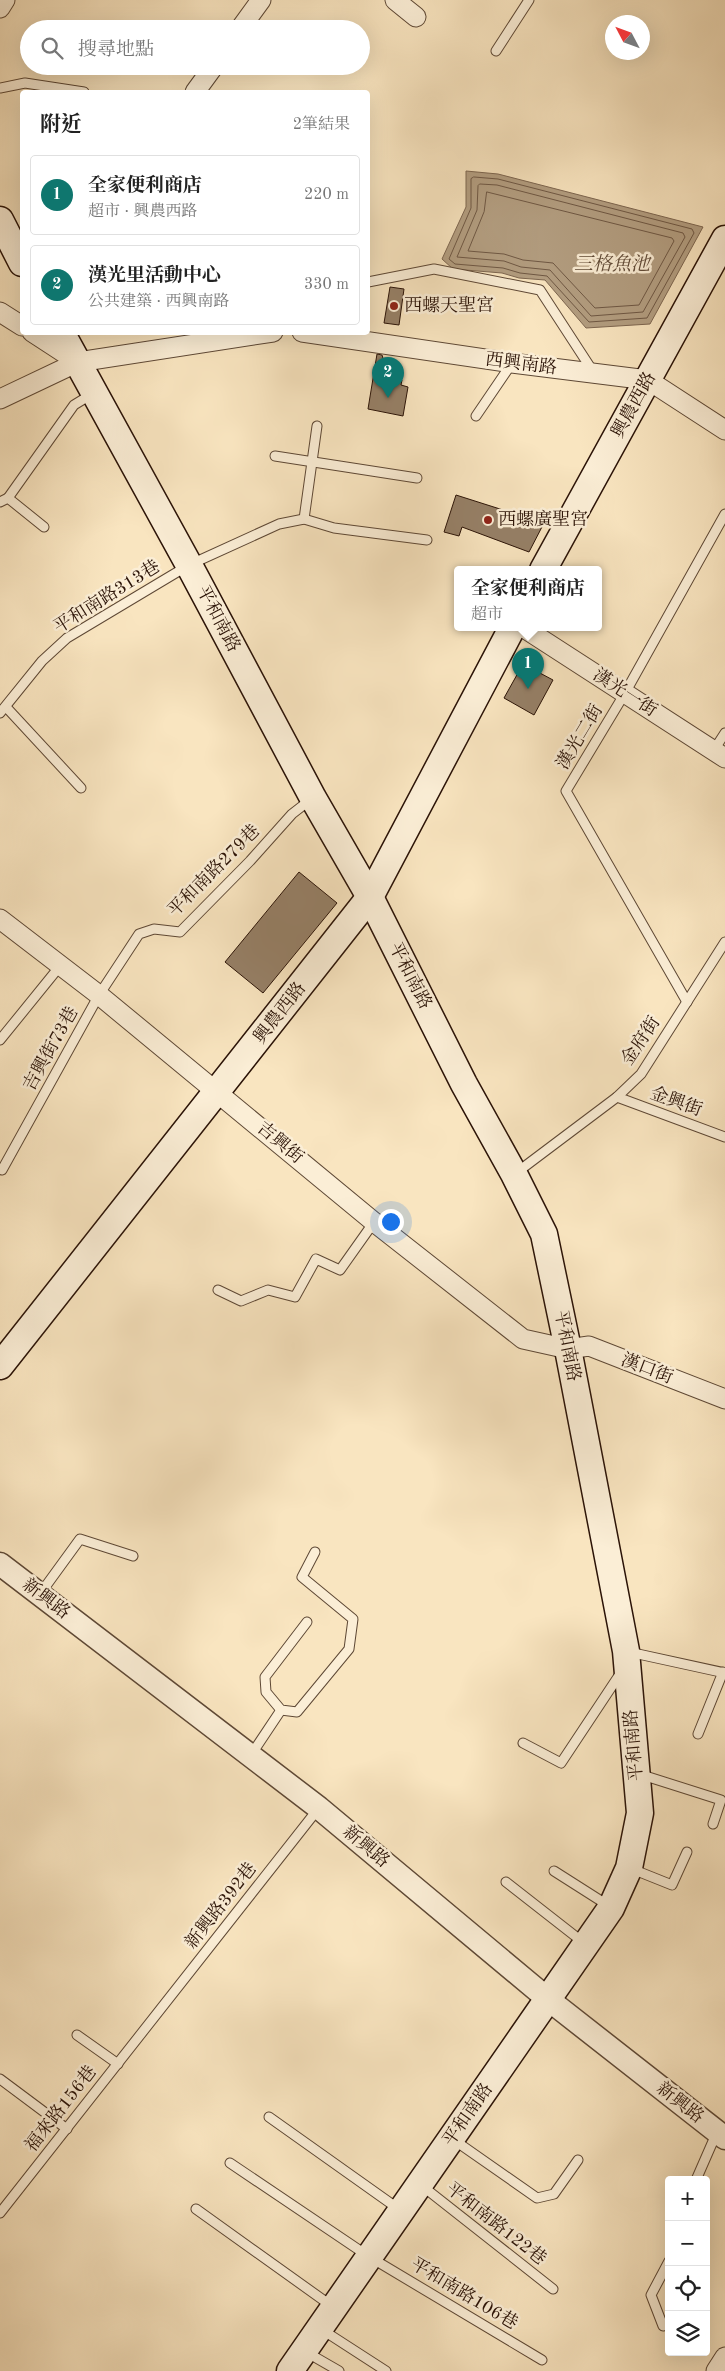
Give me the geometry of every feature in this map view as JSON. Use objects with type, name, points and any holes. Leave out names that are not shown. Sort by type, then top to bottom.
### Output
[{"type":"main road","points":[[0,220],[20,251]]},
{"type":"main road","name":"興農西路","points":[[546,566],[725,239]]},
{"type":"main road","name":"平和南路","points":[[63,335],[313,798],[370,897],[464,1084],[514,1174],[544,1234],[627,1657],[640,1813],[629,1868],[611,1908],[297,2361]]},
{"type":"main road","name":"興農西路","points":[[0,1366],[370,897],[510,631]]},
{"type":"street","points":[[0,8],[5,0]]},
{"type":"street","points":[[247,20],[261,0]]},
{"type":"street","points":[[395,0],[416,17]]},
{"type":"street","points":[[196,90],[207,75]]},
{"type":"street","points":[[0,312],[20,325]]},
{"type":"street","points":[[37,335],[78,362]]},
{"type":"street","points":[[0,399],[78,362],[254,335]]},
{"type":"street","name":"西興南路","points":[[322,335],[512,363],[648,380],[725,430]]},
{"type":"street","name":"漢光一街","points":[[529,631],[720,754]]},
{"type":"street","name":"吉興街","points":[[0,919],[99,996],[374,1222],[523,1339],[568,1349]]},
{"type":"street","name":"漢口街","points":[[568,1349],[589,1346],[725,1399]]},
{"type":"street","name":"新興路","points":[[0,1564],[319,1808],[549,2000],[721,2135]]},
{"type":"street","points":[[716,2371],[725,2357]]},
{"type":"lane","points":[[496,51],[529,0]]},
{"type":"lane","points":[[0,88],[25,83],[71,90]]},
{"type":"lane","points":[[370,282],[434,269],[540,290],[594,373]]},
{"type":"lane","points":[[476,416],[512,363]]},
{"type":"lane","points":[[44,527],[4,500],[74,404],[93,393]]},
{"type":"lane","points":[[317,426],[304,519],[334,528],[427,540]]},
{"type":"lane","points":[[275,456],[417,478]]},
{"type":"lane","name":"漢光二街","points":[[687,1002],[566,792],[625,693],[725,514]]},
{"type":"lane","name":"平和南路313巷","points":[[81,788],[3,710],[42,661],[67,638],[189,566],[279,524],[304,519]]},
{"type":"lane","points":[[720,754],[725,734]]},
{"type":"lane","name":"平和南路279巷","points":[[99,996],[139,934],[154,929],[180,932],[250,861],[292,814],[313,798]]},
{"type":"lane","name":"金府街","points":[[514,1174],[617,1097],[641,1074],[725,942]]},
{"type":"lane","points":[[0,1040],[60,966]]},
{"type":"lane","name":"吉興街73巷","points":[[2,1170],[99,996]]},
{"type":"lane","name":"金興街","points":[[617,1097],[725,1137]]},
{"type":"lane","points":[[218,1290],[241,1301],[268,1290],[295,1297],[316,1259],[340,1270],[374,1222]]},
{"type":"lane","points":[[39,1594],[80,1539],[133,1556]]},
{"type":"lane","points":[[307,1622],[265,1677],[266,1692],[281,1710],[297,1712],[350,1649],[353,1619],[302,1577],[315,1552]]},
{"type":"lane","points":[[522,1744],[561,1764],[627,1657],[724,1673],[698,1734]]},
{"type":"lane","points":[[251,1756],[281,1710]]},
{"type":"lane","points":[[636,1773],[722,1800],[713,1824]]},
{"type":"lane","name":"新興路392巷","points":[[148,2025],[319,1808]]},
{"type":"lane","points":[[629,1868],[672,1885],[687,1852]]},
{"type":"lane","points":[[554,1871],[611,1908]]},
{"type":"lane","points":[[506,1882],[586,1945]]},
{"type":"lane","name":"福來路156巷","points":[[0,2213],[148,2025]]},
{"type":"lane","points":[[77,2035],[118,2064]]},
{"type":"lane","points":[[0,2079],[66,2129]]},
{"type":"lane","points":[[269,2117],[400,2210]]},
{"type":"lane","points":[[698,2176],[721,2135]]},
{"type":"lane","points":[[451,2138],[537,2198],[554,2194],[578,2160]]},
{"type":"lane","name":"平和南路106巷","points":[[230,2164],[368,2256],[542,2360]]},
{"type":"lane","name":"平和南路122巷","points":[[419,2184],[553,2289]]},
{"type":"lane","points":[[196,2209],[386,2371]]},
{"type":"lane","points":[[663,2326],[651,2295],[666,2266]]},
{"type":"lane","points":[[297,2361],[339,2371]]},
{"type":"water","name":"三格魚池","points":[[466,171],[498,174],[703,227],[650,324],[586,328],[545,280],[519,278],[502,273],[453,269],[442,259],[466,207]]},
{"type":"building","name":"西螺天聖宮","points":[[390,287],[404,289],[399,325],[384,323]]},
{"type":"building","points":[[377,354],[382,355],[389,378],[402,380],[401,385],[408,387],[403,416],[368,409]]},
{"type":"building","points":[[456,495],[544,523],[529,552],[462,527],[459,536],[444,532]]},
{"type":"building","points":[[523,664],[553,680],[534,715],[504,698]]},
{"type":"building","points":[[299,872],[337,903],[263,993],[225,962]]},
{"type":"place","name":"西螺天聖宮","points":[[394,306]]},
{"type":"place","name":"漢光里活動中心","points":[[388,398]]},
{"type":"place","name":"西螺廣聖宮","points":[[488,520]]},
{"type":"place","name":"全家便利商店","points":[[528,689]]}]
